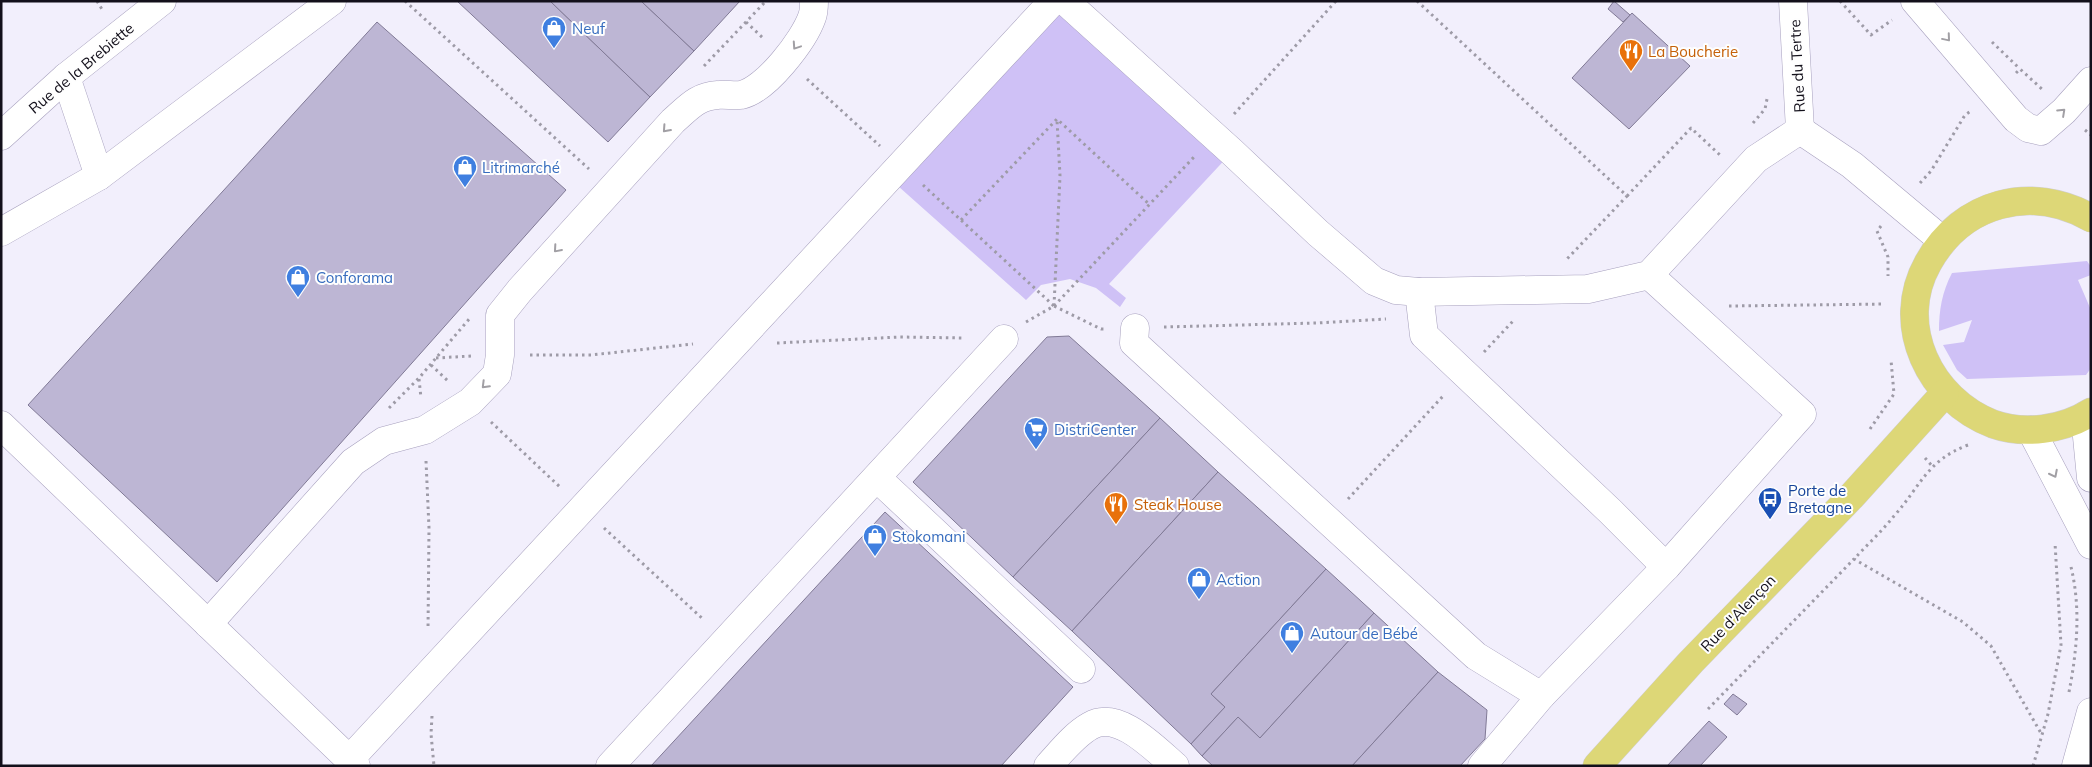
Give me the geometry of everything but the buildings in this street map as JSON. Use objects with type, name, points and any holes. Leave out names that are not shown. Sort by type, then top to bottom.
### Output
[{"type":"main road","points":[[2088,414],[2065,425],[2031,430],[2000,426],[1977,418],[1960,407],[1945,393],[1931,375],[1922,355],[1916,333],[1915,310],[1919,286],[1927,264],[1955,228],[1972,216],[2009,202],[2028,200],[2049,202],[2070,208],[2091,218]]},
{"type":"main road","name":"Rue d'Alençon","points":[[1598,766],[1691,662],[1851,497],[1945,393]]},
{"type":"main road","name":"Rue d'Alençon","points":[[1610,766],[1629,732]]},
{"type":"street","name":"Rue de la Brebiette","points":[[1,136],[66,77],[162,1]]},
{"type":"street","points":[[1,232],[99,176],[332,1]]},
{"type":"street","points":[[208,624],[354,462],[384,441],[425,430],[470,402],[497,374],[500,355],[500,315],[672,121],[700,98],[716,95],[742,95],[760,85],[797,46],[812,16],[814,1]]},
{"type":"street","points":[[1,425],[353,763],[434,668],[1053,1]]},
{"type":"street","points":[[1065,1],[1374,282],[1396,290],[1419,292],[1588,288],[1649,276],[1756,159],[1800,130],[1852,166],[1943,241]]},
{"type":"street","name":"Rue du Tertre","points":[[1793,1],[1800,130]]},
{"type":"street","points":[[1916,2],[2016,120],[2028,128],[2041,131],[2064,111],[2091,81]]},
{"type":"street","points":[[66,77],[99,176]]},
{"type":"street","points":[[1482,766],[1541,696],[1666,567],[1802,414],[1649,276]]},
{"type":"street","points":[[1419,292],[1424,335],[1611,512],[1666,567]]},
{"type":"street","points":[[1135,328],[1134,343],[1327,521],[1476,656],[1541,696]]},
{"type":"street","points":[[610,766],[1004,339]]},
{"type":"street","points":[[2088,414],[2091,478]]},
{"type":"street","points":[[2031,430],[2091,545]]},
{"type":"street","points":[[877,478],[1081,668]]},
{"type":"street","points":[[2076,766],[2079,706]]},
{"type":"street","points":[[1048,766],[1090,725],[1104,721],[1119,724],[1140,736],[1174,766]]},
{"type":"path","points":[[405,1],[593,172]]},
{"type":"path","points":[[1417,1],[1627,196]]},
{"type":"path","points":[[1840,1],[1872,35],[1916,2]]},
{"type":"path","points":[[1747,130],[1765,109],[1768,93]]},
{"type":"path","points":[[1057,119],[1149,204]]},
{"type":"path","points":[[961,220],[1057,119]]},
{"type":"path","points":[[1054,306],[1060,176],[1057,119]]},
{"type":"path","points":[[1327,521],[1519,315],[1537,290],[1691,128],[1723,158],[1729,151]]},
{"type":"path","points":[[419,378],[425,430],[429,528],[428,631],[434,668]]},
{"type":"path","points":[[1708,709],[1895,515],[1920,480],[1940,460],[1966,446],[1975,445]]},
{"type":"path","points":[[2033,766],[2048,714],[2061,644],[2055,540]]},
{"type":"path","points":[[1854,559],[1963,622],[1990,646],[2042,736]]},
{"type":"path","points":[[2070,564],[2077,591],[2076,638],[2079,706]]},
{"type":"path","points":[[432,715],[430,734],[434,766]]},
{"type":"shaded area","points":[[1053,1],[1232,152],[1109,284],[1126,298],[1120,307],[1096,288],[1070,279],[1041,285],[1026,300],[889,178]]},
{"type":"shaded area","points":[[2087,261],[2091,267],[2091,275],[2078,280],[2091,310],[2091,368],[2086,375],[1967,379],[1957,370],[1943,345],[1964,342],[1972,320],[1939,331],[1942,301],[1952,273]]},
{"type":"place","name":"Neuf","points":[[554,49]]},
{"type":"place","name":"La Boucherie","points":[[1631,72]]},
{"type":"place","name":"Litrimarché","points":[[465,188]]},
{"type":"place","name":"Conforama","points":[[298,298]]},
{"type":"place","name":"DistriCenter","points":[[1036,450]]},
{"type":"place","name":"Porte de Bretagne","points":[[1770,520]]},
{"type":"place","name":"Steak House","points":[[1116,525]]},
{"type":"place","name":"Stokomani","points":[[875,557]]},
{"type":"place","name":"Action","points":[[1199,600]]},
{"type":"place","name":"Autour de Bébé","points":[[1292,654]]}]
